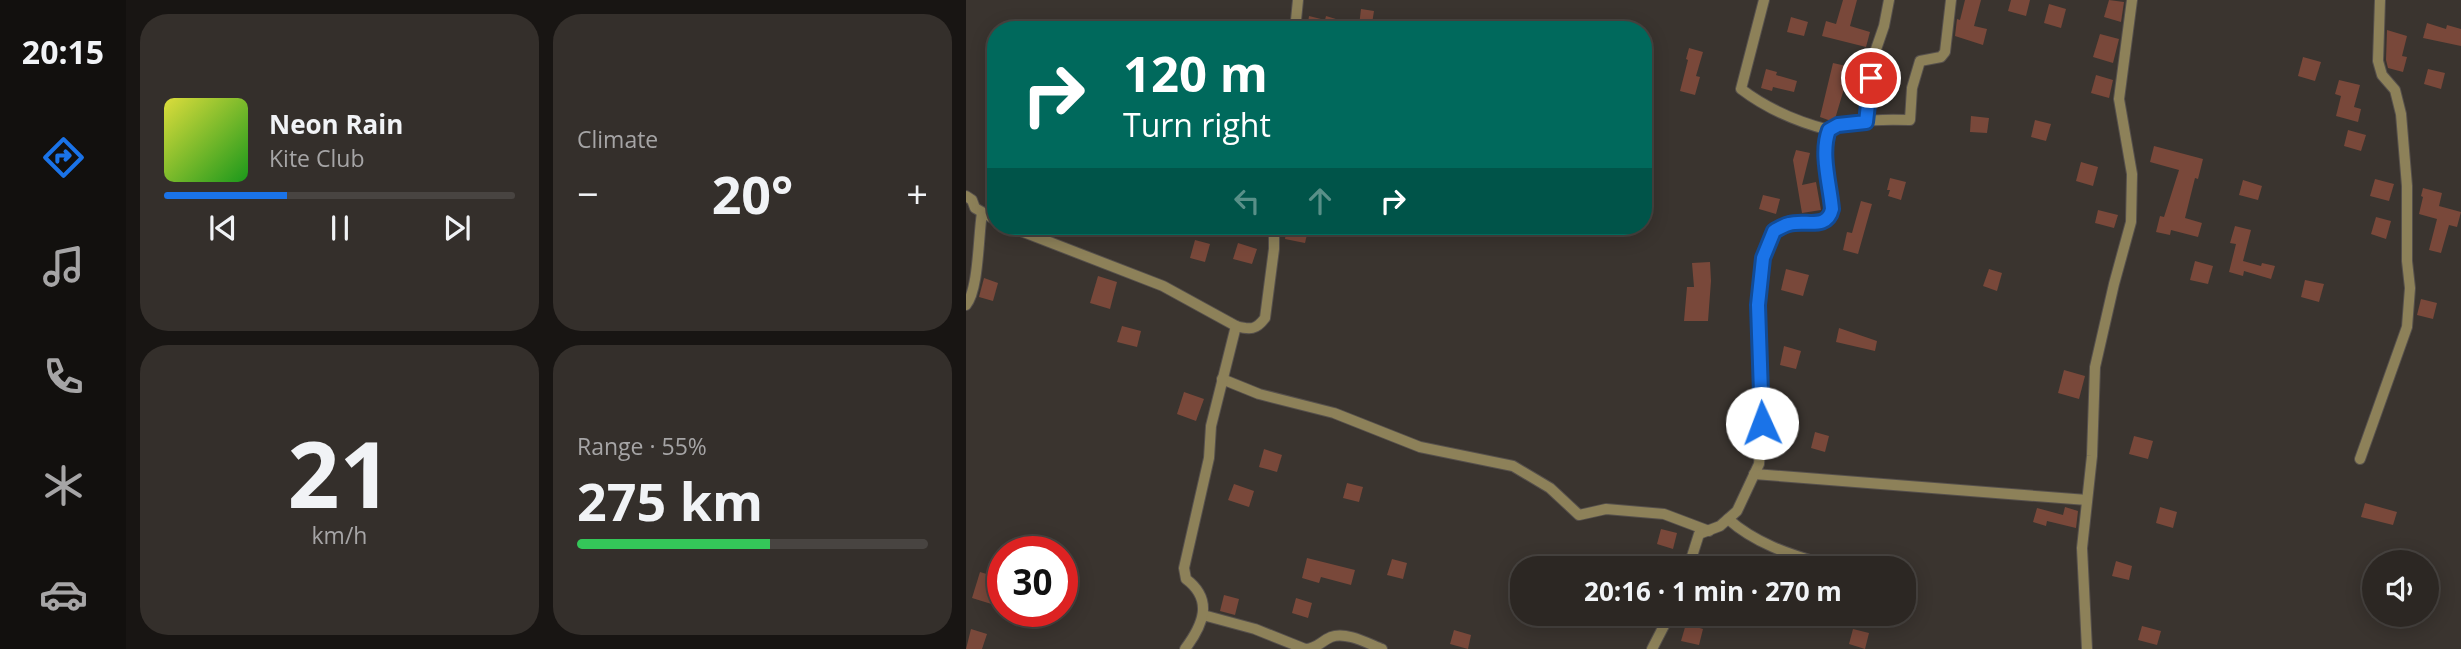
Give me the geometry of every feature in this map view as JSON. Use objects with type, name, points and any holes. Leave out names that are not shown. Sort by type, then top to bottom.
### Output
[{"type":"street","points":[[1295,21],[1298,0]]},
{"type":"street","points":[[1764,0],[1741,89],[1751,97],[1804,124],[1829,130]]},
{"type":"street","points":[[1866,122],[1873,58],[1889,0]]},
{"type":"street","points":[[1692,556],[1699,534],[1720,526],[1737,510],[1759,464],[1762,423],[1758,305],[1763,258],[1774,231],[1790,223],[1823,222],[1831,216],[1826,136],[1829,130],[1838,125],[1875,119],[1910,120],[1912,88],[1920,61],[1941,57],[1945,52],[1951,0]]},
{"type":"street","points":[[2087,649],[2082,548],[2092,456],[2095,367],[2114,284],[2132,222],[2132,174],[2119,99],[2132,0]]},
{"type":"street","points":[[2360,460],[2407,327],[2410,288],[2407,261],[2407,187],[2401,114],[2395,90],[2382,75],[2378,61],[2380,0]]},
{"type":"street","points":[[966,196],[987,216]]},
{"type":"street","points":[[966,305],[972,293],[977,266],[982,213]]},
{"type":"street","points":[[1031,235],[1163,286],[1236,326],[1251,330],[1265,318],[1273,235]]},
{"type":"street","points":[[1185,649],[1194,637],[1203,615],[1202,596],[1197,587],[1186,579],[1184,568],[1209,458],[1211,426],[1236,326]]},
{"type":"street","points":[[1222,379],[1259,394],[1334,413],[1420,447],[1513,466],[1550,488],[1579,515],[1606,509],[1664,514],[1709,531]]},
{"type":"street","points":[[1754,474],[2087,500]]},
{"type":"street","points":[[1728,519],[1746,535],[1795,556]]},
{"type":"street","points":[[1203,615],[1255,629],[1305,649],[1314,649],[1330,637],[1339,635],[1382,649]]},
{"type":"street","points":[[1652,649],[1664,626]]},
{"type":"building","points":[[1843,0],[1857,0],[1850,26],[1870,32],[1866,47],[1822,36],[1826,21],[1836,24]]},
{"type":"building","points":[[1965,0],[1981,0],[1974,26],[1987,29],[1983,45],[1955,36],[1957,19],[1960,20]]},
{"type":"building","points":[[2011,0],[2030,0],[2026,16],[2008,11]]},
{"type":"building","points":[[2109,0],[2124,2],[2121,22],[2104,17]]},
{"type":"building","points":[[2049,4],[2066,9],[2061,28],[2044,23]]},
{"type":"building","points":[[1361,9],[1374,11],[1372,21],[1360,21]]},
{"type":"building","points":[[1309,16],[1325,20],[1326,16],[1342,21],[1308,21]]},
{"type":"building","points":[[1791,17],[1808,22],[1804,36],[1787,32]]},
{"type":"building","points":[[2427,23],[2446,29],[2447,25],[2461,29],[2461,46],[2423,38]]},
{"type":"building","points":[[2387,30],[2407,36],[2402,56],[2407,57],[2403,72],[2388,68]]},
{"type":"building","points":[[2100,34],[2119,39],[2113,63],[2093,57]]},
{"type":"building","points":[[1689,48],[1703,52],[1696,76],[1700,77],[1695,95],[1680,91]]},
{"type":"building","points":[[2303,57],[2321,62],[2315,81],[2298,76]]},
{"type":"building","points":[[1833,63],[1855,68],[1851,84],[1846,82],[1835,119],[1831,121],[1820,117]]},
{"type":"building","points":[[1766,69],[1797,81],[1794,92],[1773,87],[1772,91],[1761,88]]},
{"type":"building","points":[[2428,69],[2445,73],[2441,89],[2424,84]]},
{"type":"building","points":[[2096,75],[2113,80],[2109,98],[2091,93]]},
{"type":"building","points":[[2339,80],[2360,85],[2354,107],[2361,109],[2358,122],[2336,116],[2341,96],[2335,94]]},
{"type":"building","points":[[1971,116],[1989,118],[1987,133],[1970,132]]},
{"type":"building","points":[[2035,120],[2051,124],[2046,141],[2031,137]]},
{"type":"building","points":[[2348,130],[2366,135],[2361,151],[2344,146]]},
{"type":"building","points":[[2154,146],[2203,159],[2198,179],[2195,178],[2185,218],[2202,223],[2198,237],[2171,230],[2170,235],[2156,232],[2160,216],[2164,217],[2179,170],[2150,162]]},
{"type":"building","points":[[1796,150],[1810,153],[1802,185],[1816,182],[1821,210],[1802,213],[1793,160]]},
{"type":"building","points":[[2081,162],[2098,167],[2093,186],[2076,181]]},
{"type":"building","points":[[1890,178],[1906,182],[1901,200],[1888,196]]},
{"type":"building","points":[[2375,179],[2394,184],[2389,201],[2370,196]]},
{"type":"building","points":[[2243,180],[2262,186],[2258,200],[2239,195]]},
{"type":"building","points":[[2423,188],[2442,193],[2439,206],[2461,212],[2457,227],[2449,225],[2441,253],[2429,250],[2437,219],[2419,214]]},
{"type":"building","points":[[1763,195],[1780,199],[1776,214],[1759,209]]},
{"type":"building","points":[[1861,201],[1872,204],[1858,254],[1843,250],[1847,232],[1852,233]]},
{"type":"building","points":[[2098,210],[2118,215],[2114,228],[2095,223]]},
{"type":"building","points":[[2376,217],[2391,221],[2386,239],[2371,234]]},
{"type":"building","points":[[2235,226],[2251,230],[2243,261],[2261,266],[2262,263],[2275,266],[2271,279],[2244,271],[2243,276],[2229,272],[2236,244],[2230,243]]},
{"type":"building","points":[[1286,235],[1307,235],[1305,243],[1285,239]]},
{"type":"building","points":[[1195,240],[1210,244],[1205,262],[1190,258]]},
{"type":"building","points":[[1238,243],[1257,249],[1252,264],[1233,259]]},
{"type":"building","points":[[2195,261],[2213,266],[2208,284],[2190,280]]},
{"type":"building","points":[[1710,262],[1708,321],[1684,321],[1687,287],[1694,287],[1692,263]]},
{"type":"building","points":[[1786,269],[1809,275],[1803,296],[1781,290]]},
{"type":"building","points":[[1989,269],[2002,273],[1997,291],[1983,286]]},
{"type":"building","points":[[1098,276],[1117,282],[1110,309],[1090,303]]},
{"type":"building","points":[[984,278],[998,283],[993,301],[979,297]]},
{"type":"building","points":[[2305,280],[2324,284],[2319,302],[2301,297]]},
{"type":"building","points":[[2421,299],[2437,303],[2433,319],[2417,315]]},
{"type":"building","points":[[1122,326],[1141,331],[1137,347],[1117,342]]},
{"type":"building","points":[[1839,328],[1877,341],[1875,351],[1836,342]]},
{"type":"building","points":[[1784,346],[1801,351],[1796,369],[1780,365]]},
{"type":"building","points":[[2064,370],[2085,376],[2079,399],[2058,393]]},
{"type":"building","points":[[1184,392],[1204,399],[1196,421],[1177,414]]},
{"type":"building","points":[[1815,432],[1829,436],[1825,452],[1811,448]]},
{"type":"building","points":[[2134,436],[2153,441],[2148,459],[2129,454]]},
{"type":"building","points":[[1264,449],[1282,455],[1277,472],[1259,467]]},
{"type":"building","points":[[1347,483],[1363,487],[1359,502],[1343,498]]},
{"type":"building","points":[[1234,484],[1254,491],[1249,507],[1228,500]]},
{"type":"building","points":[[2365,503],[2397,512],[2393,525],[2361,517]]},
{"type":"building","points":[[2065,507],[2078,511],[2076,528],[2047,521],[2046,526],[2033,522],[2037,508],[2063,515]]},
{"type":"building","points":[[2160,507],[2177,512],[2173,528],[2156,523]]},
{"type":"building","points":[[1661,529],[1677,533],[1673,549],[1657,544]]},
{"type":"building","points":[[1307,558],[1355,570],[1351,585],[1321,577],[1319,583],[1302,578]]},
{"type":"building","points":[[1392,559],[1407,563],[1403,579],[1387,575]]},
{"type":"building","points":[[2116,561],[2132,566],[2129,580],[2112,576]]},
{"type":"building","points":[[980,572],[987,574],[987,603],[972,598]]},
{"type":"building","points":[[1224,595],[1239,599],[1235,615],[1220,611]]},
{"type":"building","points":[[1296,598],[1312,603],[1308,618],[1292,613]]},
{"type":"building","points":[[1685,626],[1703,629],[1699,645],[1681,641]]},
{"type":"building","points":[[2142,626],[2161,631],[2157,645],[2138,640]]},
{"type":"building","points":[[971,629],[987,634],[982,649],[966,649]]},
{"type":"building","points":[[1853,629],[1869,633],[1865,649],[1849,644]]},
{"type":"building","points":[[1454,630],[1471,635],[1468,649],[1450,644]]},
{"type":"route","points":[[1762,423],[1758,305],[1763,258],[1774,231],[1790,223],[1823,222],[1831,216],[1826,136],[1829,130],[1838,125],[1866,122],[1871,78]]}]
